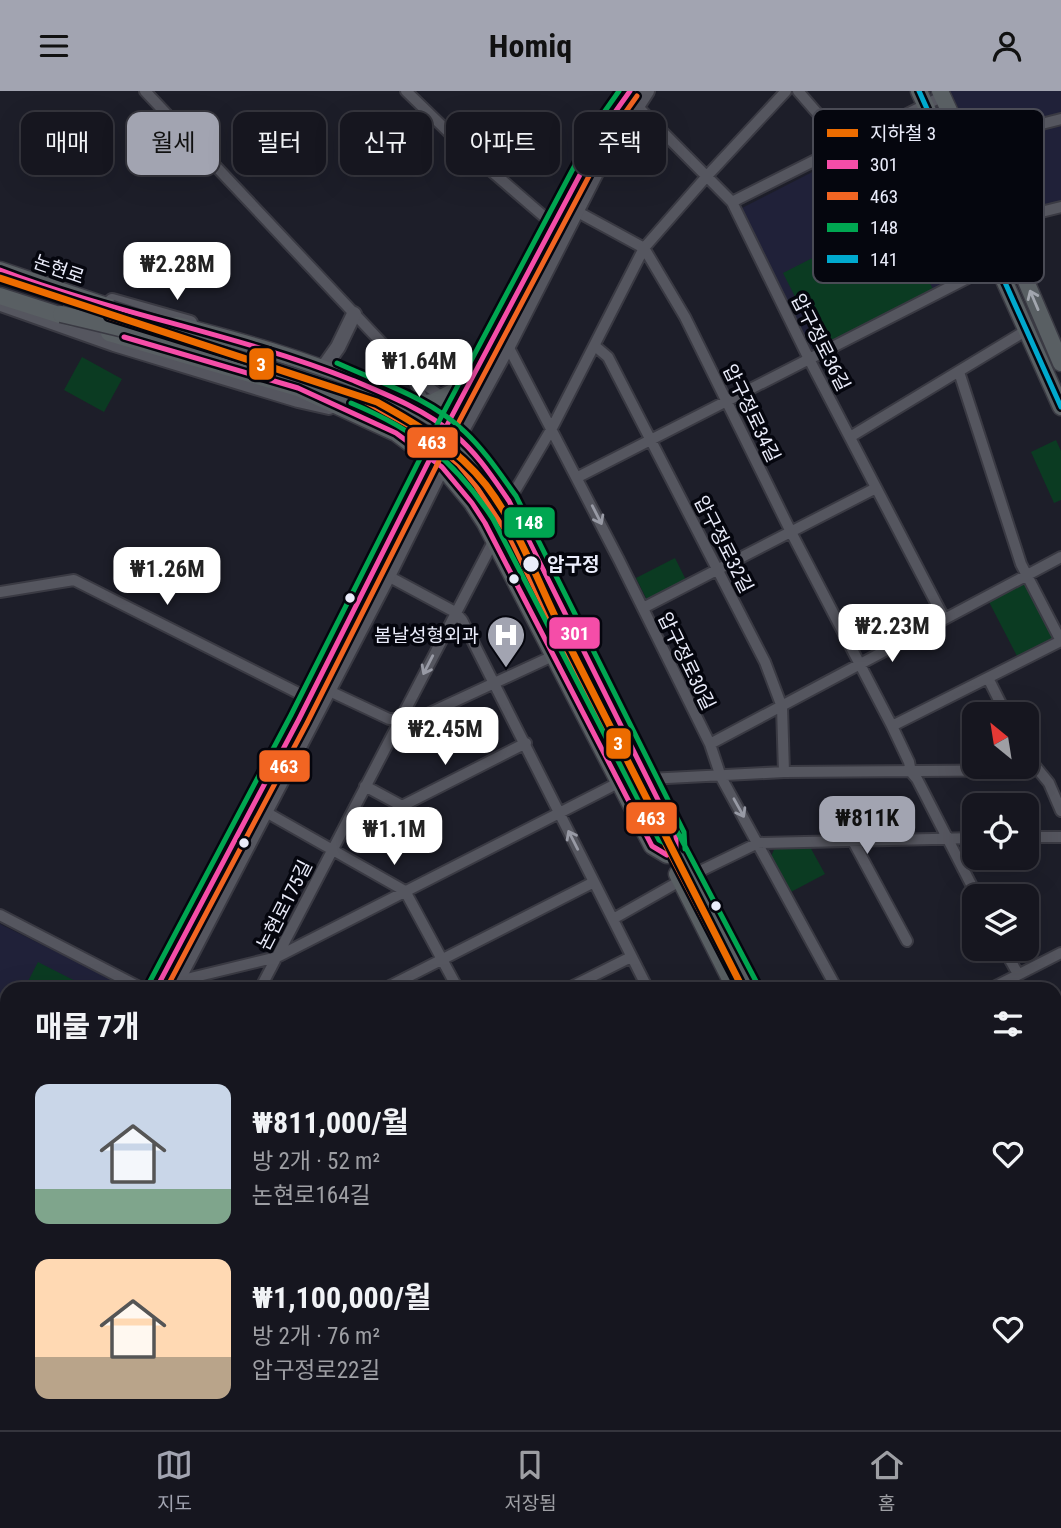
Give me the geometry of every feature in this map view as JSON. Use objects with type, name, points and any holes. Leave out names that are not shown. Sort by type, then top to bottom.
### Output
[{"type":"main road","points":[[452,432],[470,383],[608,122],[629,91]]},
{"type":"main road","points":[[322,687],[452,432],[508,347],[603,159],[647,91]]},
{"type":"main road","points":[[0,262],[112,301],[330,367],[354,314]]},
{"type":"main road","name":"논현로","points":[[0,270],[111,309],[349,383],[386,401],[435,432],[463,457],[505,510],[734,982]]},
{"type":"main road","points":[[1006,283],[1061,407]]},
{"type":"main road","points":[[1027,283],[1061,362]]},
{"type":"main road","name":"논현로","points":[[0,296],[61,314],[186,343],[337,389],[374,405],[431,441],[458,465],[499,518],[575,675],[668,844]]},
{"type":"main road","points":[[0,303],[114,344],[298,400],[348,411]]},
{"type":"main road","name":"논현로","points":[[61,314],[99,330],[298,388],[396,433],[436,463],[472,503],[485,523],[652,846],[668,844],[676,836],[511,505],[477,456],[452,432],[417,405],[366,386],[330,367],[111,309]]},
{"type":"main road","points":[[366,386],[387,375],[392,354]]},
{"type":"main road","points":[[417,405],[444,398],[470,383]]},
{"type":"main road","points":[[160,982],[314,701],[388,576],[436,463]]},
{"type":"main road","points":[[485,523],[492,525],[505,521],[510,515],[511,505]]},
{"type":"main road","points":[[496,544],[502,532],[512,526],[524,530]]},
{"type":"main road","points":[[177,982],[264,811],[314,701]]},
{"type":"street","points":[[145,91],[412,375],[444,398]]},
{"type":"street","points":[[406,91],[484,165],[555,226]]},
{"type":"street","points":[[511,505],[645,248],[786,91]]},
{"type":"street","points":[[798,91],[814,109]]},
{"type":"street","points":[[904,109],[922,98],[941,94]]},
{"type":"street","name":"압구정로36길","points":[[636,105],[732,202],[809,359],[944,618]]},
{"type":"street","points":[[1044,123],[1061,119]]},
{"type":"street","points":[[732,202],[813,161]]},
{"type":"street","points":[[1044,211],[1061,207]]},
{"type":"street","points":[[576,211],[645,248]]},
{"type":"street","name":"압구정로34길","points":[[645,248],[685,317],[791,532],[892,726],[911,772],[970,884]]},
{"type":"street","points":[[578,477],[958,283]]},
{"type":"street","points":[[850,437],[1027,330]]},
{"type":"street","name":"압구정로32길","points":[[595,346],[608,357],[765,662],[782,707],[784,772]]},
{"type":"street","name":"압구정로30길","points":[[508,347],[578,477],[710,744],[721,776],[832,982]]},
{"type":"street","points":[[892,726],[1061,641],[1021,564],[959,372]]},
{"type":"street","points":[[412,375],[417,405]]},
{"type":"street","points":[[643,608],[876,488]]},
{"type":"street","name":"논현로175길","points":[[264,982],[455,612],[496,544]]},
{"type":"street","points":[[710,744],[1061,557]]},
{"type":"street","points":[[388,576],[455,612],[463,620],[644,982]]},
{"type":"street","points":[[0,592],[74,580],[314,701]]},
{"type":"street","points":[[322,687],[389,719],[400,720],[421,717],[555,655]]},
{"type":"street","points":[[988,678],[1000,702]]},
{"type":"street","points":[[365,786],[402,806],[526,744]]},
{"type":"street","points":[[648,779],[784,772],[962,771]]},
{"type":"street","points":[[1040,773],[1049,783],[1061,811]]},
{"type":"street","points":[[186,982],[277,957],[620,782]]},
{"type":"street","points":[[264,811],[405,891],[454,982]]},
{"type":"street","points":[[1039,837],[1061,837]]},
{"type":"street","points":[[613,919],[758,843],[962,838]]},
{"type":"street","points":[[853,841],[907,941]]},
{"type":"street","points":[[398,982],[594,881]]},
{"type":"street","points":[[0,915],[129,982]]},
{"type":"street","points":[[1003,982],[1061,953]]},
{"type":"street","points":[[581,982],[631,957]]},
{"type":"street","points":[[1011,961],[1018,974]]},
{"type":"shaded area","points":[[947,91],[1061,91],[1061,205],[1044,209],[1044,109],[954,109]]},
{"type":"shaded area","points":[[813,172],[813,283],[940,283],[943,289],[815,355],[740,209]]},
{"type":"shaded area","points":[[0,924],[118,982],[0,982]]},
{"type":"green space","points":[[813,258],[813,283],[930,283],[933,289],[821,348],[783,273]]},
{"type":"green space","points":[[82,357],[122,379],[104,412],[64,390]]},
{"type":"green space","points":[[1056,440],[1061,451],[1061,500],[1054,503],[1031,452]]},
{"type":"green space","points":[[675,558],[687,582],[648,602],[636,578]]},
{"type":"green space","points":[[1024,581],[1055,638],[1018,658],[988,600]]},
{"type":"green space","points":[[776,845],[809,845],[825,874],[789,893],[770,859]]},
{"type":"green space","points":[[38,962],[77,982],[28,982]]},
{"type":"metro line","name":"3","points":[[0,278],[377,402],[421,428],[449,448],[475,472],[510,521],[520,540],[566,639],[739,982]]},
{"type":"transit line","name":"148","points":[[150,982],[291,715],[438,423],[600,118],[619,91]]},
{"type":"transit line","name":"301","points":[[160,982],[299,719],[446,427],[608,122],[630,91]]},
{"type":"transit line","name":"141","points":[[919,91],[927,109]]},
{"type":"transit line","name":"463","points":[[170,982],[307,723],[454,431],[615,127],[637,96]]},
{"type":"transit line","name":"301","points":[[0,270],[87,299],[309,364],[406,404],[455,435],[478,458],[509,501],[676,836],[676,849]]},
{"type":"transit line","name":"141","points":[[1005,283],[1061,407]]},
{"type":"transit line","name":"463","points":[[108,317],[346,391],[420,432],[458,464],[509,536],[576,673],[736,982]]},
{"type":"transit line","name":"301","points":[[124,337],[298,388],[396,433],[442,467],[485,523],[652,846],[667,855]]},
{"type":"transit line","name":"148","points":[[337,363],[421,400],[451,420],[479,447],[516,496],[684,832],[685,849]]},
{"type":"transit line","name":"148","points":[[351,403],[395,424],[432,449],[464,480],[478,498],[493,519],[659,840],[672,847]]},
{"type":"transit line","name":"148","points":[[677,831],[756,982]]},
{"type":"place","name":"압구정","points":[[531,564]]},
{"type":"place","name":"봄날성형외과","points":[[506,669]]}]
